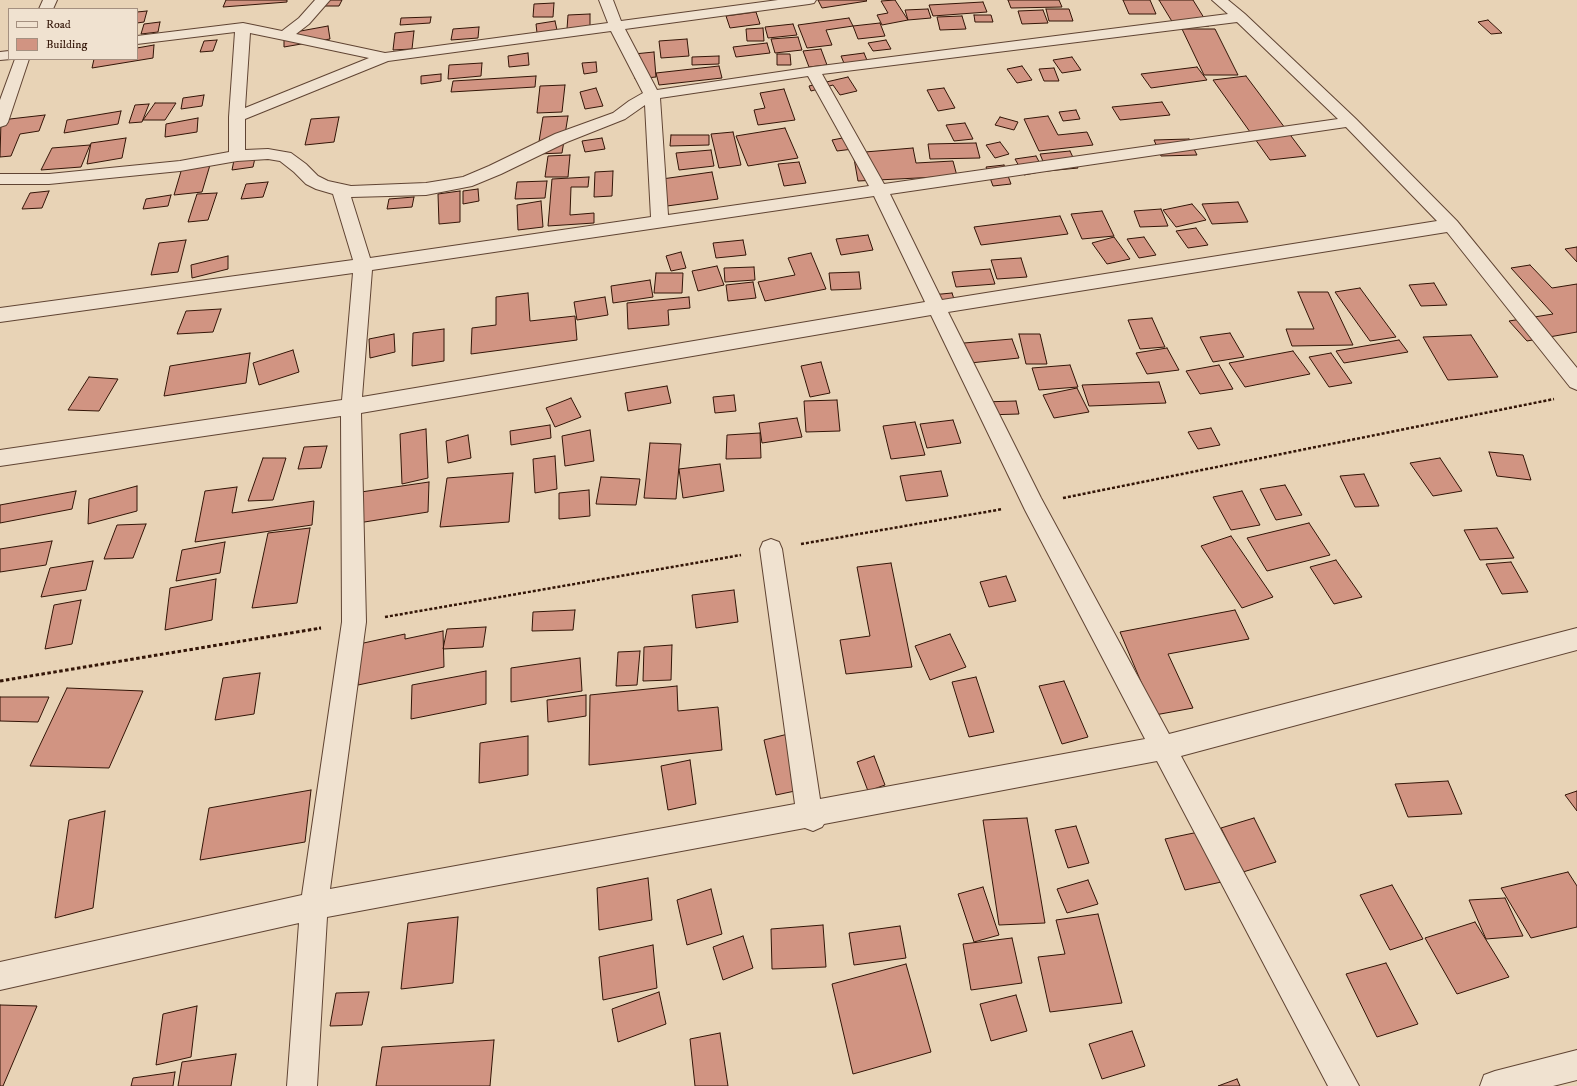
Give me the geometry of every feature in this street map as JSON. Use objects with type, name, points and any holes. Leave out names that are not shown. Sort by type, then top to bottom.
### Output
[{"type":"street","points":[[284,36],[304,21],[323,0]]},
{"type":"street","points":[[606,0],[616,26],[652,95],[662,222]]},
{"type":"street","points":[[237,117],[385,58],[809,0]]},
{"type":"street","points":[[1219,0],[1240,17],[1350,122],[1451,226],[1577,382]]},
{"type":"street","points":[[0,179],[49,179],[180,166],[237,156],[268,154],[285,157],[300,168],[312,180],[322,185],[340,190],[351,192],[426,189],[466,182],[495,170],[561,138],[619,116],[634,104],[652,95],[813,71],[1240,17]]},
{"type":"street","points":[[237,156],[237,117],[243,27]]},
{"type":"street","points":[[138,40],[243,27],[385,58]]},
{"type":"street","points":[[0,122],[22,60]]},
{"type":"street","points":[[813,71],[879,189],[1033,504],[1344,1086]]},
{"type":"street","points":[[0,315],[363,265],[879,189],[1350,122]]},
{"type":"street","points":[[302,1086],[314,906],[354,622],[352,407],[363,265],[340,190]]},
{"type":"street","points":[[0,458],[352,407],[938,307],[1451,226]]},
{"type":"street","points":[[771,549],[811,816]]},
{"type":"street","points":[[0,976],[314,906],[811,816],[1163,748],[1577,639]]},
{"type":"street","points":[[1495,1086],[1577,1065]]},
{"type":"building","points":[[226,0],[287,0],[287,2],[223,7]]},
{"type":"building","points":[[318,0],[342,0],[339,6],[315,6]]},
{"type":"building","points":[[818,0],[866,0],[867,1],[822,8]]},
{"type":"building","points":[[895,0],[908,20],[882,25],[877,15],[888,13],[881,1]]},
{"type":"building","points":[[1008,0],[1059,0],[1062,7],[1011,8]]},
{"type":"building","points":[[1123,0],[1150,0],[1156,14],[1129,14]]},
{"type":"building","points":[[1159,0],[1193,0],[1209,26],[1176,28]]},
{"type":"building","points":[[983,2],[987,12],[933,16],[929,5]]},
{"type":"building","points":[[554,3],[553,17],[533,17],[534,4]]},
{"type":"building","points":[[928,9],[931,18],[908,20],[905,10]]},
{"type":"building","points":[[1046,9],[1069,9],[1073,21],[1049,21]]},
{"type":"building","points":[[1043,10],[1048,23],[1022,24],[1018,11]]},
{"type":"building","points":[[147,11],[144,22],[138,23],[138,12]]},
{"type":"building","points":[[756,12],[760,24],[730,28],[726,16]]},
{"type":"building","points":[[590,14],[590,27],[567,29],[568,15]]},
{"type":"building","points":[[974,15],[991,15],[993,22],[975,22]]},
{"type":"building","points":[[962,16],[966,29],[940,30],[937,17]]},
{"type":"building","points":[[431,17],[430,23],[400,25],[401,18]]},
{"type":"building","points":[[849,18],[853,26],[826,30],[832,45],[807,48],[798,25]]},
{"type":"building","points":[[1488,20],[1502,33],[1491,34],[1478,22]]},
{"type":"building","points":[[555,21],[557,30],[537,33],[536,24]]},
{"type":"building","points":[[160,22],[158,32],[141,34],[144,24]]},
{"type":"building","points":[[880,23],[885,36],[858,39],[853,26]]},
{"type":"building","points":[[793,24],[797,35],[768,38],[765,27]]},
{"type":"building","points":[[328,26],[330,39],[284,47],[284,34]]},
{"type":"building","points":[[479,27],[478,38],[451,40],[453,29]]},
{"type":"building","points":[[763,28],[764,41],[747,41],[746,29]]},
{"type":"building","points":[[1182,29],[1215,29],[1238,75],[1204,75]]},
{"type":"building","points":[[414,31],[412,49],[393,50],[395,33]]},
{"type":"building","points":[[798,37],[802,50],[775,53],[771,39]]},
{"type":"building","points":[[687,39],[689,56],[661,58],[659,41]]},
{"type":"building","points":[[217,40],[213,51],[200,52],[204,41]]},
{"type":"building","points":[[886,40],[891,49],[873,51],[868,43]]},
{"type":"building","points":[[767,43],[770,53],[736,57],[733,47]]},
{"type":"building","points":[[154,45],[153,58],[92,68],[94,60],[138,60],[138,48]]},
{"type":"building","points":[[821,49],[827,65],[809,67],[803,51]]},
{"type":"building","points":[[654,52],[656,77],[635,79],[634,54]]},
{"type":"building","points":[[528,53],[529,65],[509,67],[508,56]]},
{"type":"building","points":[[864,53],[869,65],[846,68],[841,56]]},
{"type":"building","points":[[777,54],[790,54],[791,65],[777,65]]},
{"type":"building","points":[[719,56],[719,64],[692,65],[692,57]]},
{"type":"building","points":[[1072,57],[1081,70],[1062,73],[1053,60]]},
{"type":"building","points":[[596,62],[597,72],[584,74],[582,63]]},
{"type":"building","points":[[482,63],[481,76],[448,79],[449,65]]},
{"type":"building","points":[[719,66],[722,78],[659,85],[656,73]]},
{"type":"building","points":[[1022,66],[1032,80],[1017,83],[1007,69]]},
{"type":"building","points":[[1197,67],[1207,80],[1151,88],[1141,74]]},
{"type":"building","points":[[1054,68],[1059,81],[1044,81],[1039,69]]},
{"type":"building","points":[[441,74],[441,81],[421,84],[421,76]]},
{"type":"building","points":[[536,76],[535,87],[451,92],[453,81]]},
{"type":"building","points":[[1246,76],[1306,156],[1270,160],[1213,80]]},
{"type":"building","points":[[848,77],[857,91],[840,95],[833,85],[811,91],[809,86]]},
{"type":"building","points":[[565,85],[562,112],[537,113],[540,86]]},
{"type":"building","points":[[596,88],[603,106],[585,109],[580,92]]},
{"type":"building","points":[[944,88],[955,108],[938,111],[927,90]]},
{"type":"building","points":[[784,89],[795,120],[758,125],[754,110],[765,108],[760,93]]},
{"type":"building","points":[[204,95],[202,106],[181,109],[183,98]]},
{"type":"building","points":[[1162,102],[1170,115],[1120,120],[1112,107]]},
{"type":"building","points":[[155,103],[176,103],[165,120],[143,120]]},
{"type":"building","points":[[149,104],[142,122],[129,123],[135,105]]},
{"type":"building","points":[[1076,110],[1080,119],[1063,121],[1059,112]]},
{"type":"building","points":[[121,111],[118,124],[64,133],[67,120]]},
{"type":"building","points":[[45,115],[39,131],[20,134],[11,156],[0,157],[1,120]]},
{"type":"building","points":[[568,116],[562,153],[537,154],[543,117]]},
{"type":"building","points":[[1048,116],[1058,135],[1087,132],[1093,145],[1039,151],[1024,119]]},
{"type":"building","points":[[339,117],[334,142],[305,145],[311,119]]},
{"type":"building","points":[[1000,117],[1018,122],[1014,130],[995,125]]},
{"type":"building","points":[[198,118],[197,132],[165,137],[166,124]]},
{"type":"building","points":[[965,123],[973,139],[954,141],[946,125]]},
{"type":"building","points":[[785,128],[798,158],[748,166],[736,136]]},
{"type":"building","points":[[733,132],[741,165],[719,168],[711,134]]},
{"type":"building","points":[[671,135],[709,135],[709,145],[670,146]]},
{"type":"building","points":[[848,137],[853,149],[837,151],[832,140]]},
{"type":"building","points":[[126,138],[122,158],[87,164],[91,143]]},
{"type":"building","points":[[602,138],[605,149],[585,152],[582,141]]},
{"type":"building","points":[[1189,139],[1197,155],[1161,156],[1154,140]]},
{"type":"building","points":[[1000,142],[1009,154],[995,158],[986,145]]},
{"type":"building","points":[[976,143],[980,158],[930,159],[928,144]]},
{"type":"building","points":[[90,145],[81,167],[41,170],[52,148]]},
{"type":"building","points":[[913,148],[916,163],[953,161],[957,176],[858,181],[853,153]]},
{"type":"building","points":[[711,150],[714,166],[679,170],[676,153]]},
{"type":"building","points":[[1070,151],[1078,168],[1047,171],[1040,154]]},
{"type":"building","points":[[570,155],[568,177],[545,177],[548,156]]},
{"type":"building","points":[[1036,156],[1044,171],[1024,175],[1015,159]]},
{"type":"building","points":[[255,158],[253,167],[232,170],[234,160]]},
{"type":"building","points":[[799,162],[806,183],[784,186],[778,164]]},
{"type":"building","points":[[210,165],[202,192],[174,195],[182,168]]},
{"type":"building","points":[[1004,165],[1011,184],[993,186],[986,167]]},
{"type":"building","points":[[613,171],[612,196],[594,197],[595,172]]},
{"type":"building","points":[[712,172],[718,199],[667,206],[662,179]]},
{"type":"building","points":[[589,177],[588,187],[571,187],[570,215],[594,213],[594,223],[548,226],[552,179]]},
{"type":"building","points":[[547,181],[545,198],[515,199],[517,182]]},
{"type":"building","points":[[268,182],[263,197],[241,199],[246,184]]},
{"type":"building","points":[[478,189],[479,201],[463,204],[463,191]]},
{"type":"building","points":[[49,191],[42,208],[22,209],[30,193]]},
{"type":"building","points":[[460,191],[460,222],[439,224],[438,194]]},
{"type":"building","points":[[217,193],[208,220],[188,222],[197,194]]},
{"type":"building","points":[[171,195],[168,206],[143,209],[146,199]]},
{"type":"building","points":[[414,197],[412,207],[387,209],[389,199]]},
{"type":"building","points":[[541,201],[543,227],[518,230],[517,205]]},
{"type":"building","points":[[1238,202],[1248,222],[1212,224],[1202,204]]},
{"type":"building","points":[[1192,204],[1206,220],[1176,227],[1163,210]]},
{"type":"building","points":[[1161,209],[1168,226],[1140,227],[1134,211]]},
{"type":"building","points":[[1102,211],[1114,236],[1082,239],[1071,214]]},
{"type":"building","points":[[1060,216],[1068,234],[981,245],[974,227]]},
{"type":"building","points":[[1196,228],[1208,245],[1188,248],[1176,231]]},
{"type":"building","points":[[868,235],[873,250],[841,255],[836,239]]},
{"type":"building","points":[[1114,237],[1130,259],[1107,264],[1092,243]]},
{"type":"building","points":[[1144,237],[1156,255],[1139,258],[1127,239]]},
{"type":"building","points":[[186,240],[178,272],[151,275],[159,243]]},
{"type":"building","points":[[743,240],[746,255],[716,258],[713,243]]},
{"type":"building","points":[[1577,247],[1577,262],[1565,249]]},
{"type":"building","points":[[681,252],[686,268],[671,271],[666,256]]},
{"type":"building","points":[[811,253],[826,289],[765,301],[758,282],[795,275],[788,258]]},
{"type":"building","points":[[228,256],[228,269],[192,278],[191,265]]},
{"type":"building","points":[[1021,258],[1027,277],[997,279],[991,260]]},
{"type":"building","points":[[1530,265],[1552,288],[1577,284],[1577,332],[1527,341],[1509,321],[1553,314],[1511,268]]},
{"type":"building","points":[[717,266],[724,285],[698,291],[692,271]]},
{"type":"building","points":[[754,267],[755,280],[725,282],[724,268]]},
{"type":"building","points":[[990,269],[995,284],[956,287],[952,272]]},
{"type":"building","points":[[859,272],[861,289],[831,290],[829,273]]},
{"type":"building","points":[[656,273],[683,273],[682,293],[654,293]]},
{"type":"building","points":[[650,280],[653,297],[613,303],[611,286]]},
{"type":"building","points":[[753,282],[756,298],[728,301],[726,285]]},
{"type":"building","points":[[1434,283],[1447,305],[1421,306],[1409,285]]},
{"type":"building","points":[[1360,288],[1396,337],[1370,341],[1335,292]]},
{"type":"building","points":[[1298,292],[1328,292],[1353,345],[1292,346],[1286,329],[1314,329]]},
{"type":"building","points":[[528,293],[530,321],[575,316],[577,340],[471,354],[472,328],[496,325],[496,297]]},
{"type":"building","points":[[952,293],[955,302],[934,304],[931,295]]},
{"type":"building","points":[[605,297],[608,315],[577,320],[574,302]]},
{"type":"building","points":[[689,297],[690,308],[668,310],[669,325],[628,329],[627,303]]},
{"type":"building","points":[[221,309],[213,332],[177,334],[186,311]]},
{"type":"building","points":[[1152,318],[1165,347],[1140,349],[1128,320]]},
{"type":"building","points":[[444,329],[444,361],[412,366],[413,333]]},
{"type":"building","points":[[1230,333],[1244,357],[1213,362],[1200,337]]},
{"type":"building","points":[[394,334],[395,352],[370,358],[369,339]]},
{"type":"building","points":[[1019,334],[1040,334],[1047,364],[1026,364]]},
{"type":"building","points":[[1471,335],[1498,377],[1448,380],[1423,337]]},
{"type":"building","points":[[1012,339],[1019,358],[970,363],[964,343]]},
{"type":"building","points":[[1399,340],[1408,352],[1344,363],[1336,351]]},
{"type":"building","points":[[1167,348],[1179,370],[1147,374],[1136,353]]},
{"type":"building","points":[[293,350],[299,372],[259,385],[253,363]]},
{"type":"building","points":[[1293,351],[1310,374],[1245,387],[1229,363]]},
{"type":"building","points":[[250,353],[246,383],[164,396],[170,366]]},
{"type":"building","points":[[1331,353],[1352,383],[1329,387],[1309,357]]},
{"type":"building","points":[[821,362],[830,393],[810,397],[801,366]]},
{"type":"building","points":[[1070,365],[1078,387],[1039,390],[1032,368]]},
{"type":"building","points":[[1219,365],[1233,389],[1200,394],[1186,371]]},
{"type":"building","points":[[89,377],[118,379],[99,411],[68,410]]},
{"type":"building","points":[[1159,382],[1166,403],[1089,406],[1082,385]]},
{"type":"building","points":[[667,386],[671,403],[628,411],[625,393]]},
{"type":"building","points":[[1077,388],[1089,412],[1054,418],[1043,395]]},
{"type":"building","points":[[734,395],[736,411],[715,413],[713,397]]},
{"type":"building","points":[[571,398],[581,417],[555,427],[546,408]]},
{"type":"building","points":[[837,400],[840,431],[806,432],[804,401]]},
{"type":"building","points":[[1016,401],[1019,414],[985,415],[982,402]]},
{"type":"building","points":[[797,418],[802,437],[762,443],[759,423]]},
{"type":"building","points":[[953,420],[961,443],[927,448],[920,424]]},
{"type":"building","points":[[915,422],[925,455],[891,459],[883,426]]},
{"type":"building","points":[[550,425],[551,438],[511,445],[510,431]]},
{"type":"building","points":[[1211,428],[1220,445],[1198,449],[1188,432]]},
{"type":"building","points":[[426,429],[428,478],[402,484],[400,434]]},
{"type":"building","points":[[590,430],[594,461],[565,466],[562,436]]},
{"type":"building","points":[[760,433],[761,458],[726,459],[727,435]]},
{"type":"building","points":[[468,435],[471,458],[448,463],[446,441]]},
{"type":"building","points":[[650,443],[681,444],[676,499],[644,498]]},
{"type":"building","points":[[327,446],[321,468],[298,469],[304,447]]},
{"type":"building","points":[[1489,452],[1523,455],[1531,480],[1497,476]]},
{"type":"building","points":[[555,456],[557,489],[535,493],[533,459]]},
{"type":"building","points":[[263,458],[286,458],[273,500],[248,501]]},
{"type":"building","points":[[1440,458],[1462,491],[1433,496],[1410,463]]},
{"type":"building","points":[[720,464],[724,491],[683,498],[679,469]]},
{"type":"building","points":[[941,471],[948,496],[906,501],[900,476]]},
{"type":"building","points":[[513,473],[509,522],[440,527],[447,478]]},
{"type":"building","points":[[1364,474],[1379,506],[1355,507],[1340,476]]},
{"type":"building","points":[[601,477],[640,479],[636,505],[596,504]]},
{"type":"building","points":[[429,482],[428,512],[358,523],[361,492]]},
{"type":"building","points":[[1285,485],[1302,515],[1276,520],[1260,489]]},
{"type":"building","points":[[137,486],[137,511],[88,524],[89,499]]},
{"type":"building","points":[[237,487],[232,513],[314,501],[312,525],[195,542],[205,491]]},
{"type":"building","points":[[589,490],[590,516],[559,519],[559,493]]},
{"type":"building","points":[[76,491],[72,509],[0,523],[0,505]]},
{"type":"building","points":[[1242,491],[1260,525],[1231,530],[1213,497]]},
{"type":"building","points":[[1309,523],[1330,555],[1267,571],[1247,538]]},
{"type":"building","points":[[146,524],[133,558],[104,559],[117,525]]},
{"type":"building","points":[[310,528],[297,603],[252,608],[268,533]]},
{"type":"building","points":[[1497,528],[1514,558],[1480,560],[1464,530]]},
{"type":"building","points":[[1231,536],[1273,597],[1242,608],[1201,546]]},
{"type":"building","points":[[52,541],[46,565],[0,572],[0,549]]},
{"type":"building","points":[[225,542],[220,573],[176,581],[182,550]]},
{"type":"building","points":[[1336,560],[1362,597],[1334,604],[1310,567]]},
{"type":"building","points":[[93,561],[86,590],[41,597],[50,568]]},
{"type":"building","points":[[1511,562],[1528,592],[1502,594],[1486,564]]},
{"type":"building","points":[[891,563],[912,667],[846,674],[840,640],[870,636],[857,567]]},
{"type":"building","points":[[1006,576],[1016,601],[989,607],[980,582]]},
{"type":"building","points":[[216,579],[212,620],[165,630],[170,588]]},
{"type":"building","points":[[734,590],[738,622],[696,628],[692,595]]},
{"type":"building","points":[[81,600],[72,644],[45,649],[54,605]]},
{"type":"building","points":[[575,610],[573,630],[532,631],[533,612]]},
{"type":"building","points":[[1235,610],[1249,639],[1168,654],[1193,708],[1155,715],[1120,632]]},
{"type":"building","points":[[486,627],[483,647],[443,649],[447,629]]},
{"type":"building","points":[[443,631],[444,667],[358,685],[359,644],[405,634],[405,639]]},
{"type":"building","points":[[950,634],[966,667],[930,680],[915,646]]},
{"type":"building","points":[[672,645],[671,680],[643,681],[644,647]]},
{"type":"building","points":[[640,651],[637,685],[616,686],[618,652]]},
{"type":"building","points":[[580,658],[582,691],[511,702],[511,668]]},
{"type":"building","points":[[486,671],[486,704],[411,719],[412,685]]},
{"type":"building","points":[[260,673],[254,714],[215,720],[223,678]]},
{"type":"building","points":[[976,677],[994,732],[969,737],[952,682]]},
{"type":"building","points":[[1064,681],[1088,737],[1062,744],[1039,686]]},
{"type":"building","points":[[677,686],[678,711],[718,707],[722,750],[589,765],[590,695]]},
{"type":"building","points":[[67,688],[143,691],[109,768],[30,766]]},
{"type":"building","points":[[586,695],[586,716],[548,722],[547,700]]},
{"type":"building","points":[[0,697],[49,697],[38,722],[0,721]]},
{"type":"building","points":[[800,731],[814,787],[776,795],[764,740]]},
{"type":"building","points":[[528,736],[528,775],[479,783],[480,743]]},
{"type":"building","points":[[874,756],[885,785],[868,791],[857,762]]},
{"type":"building","points":[[690,760],[696,804],[668,810],[661,766]]},
{"type":"building","points":[[1448,781],[1462,814],[1408,817],[1395,784]]},
{"type":"building","points":[[311,790],[305,842],[200,860],[209,808]]},
{"type":"building","points":[[1577,791],[1577,811],[1565,795]]},
{"type":"building","points":[[105,811],[93,908],[55,918],[69,820]]},
{"type":"building","points":[[1027,818],[1045,923],[999,925],[983,820]]},
{"type":"building","points":[[1254,818],[1276,862],[1243,872],[1221,828]]},
{"type":"building","points":[[1076,826],[1089,863],[1068,868],[1055,830]]},
{"type":"building","points":[[1213,829],[1235,879],[1185,890],[1165,839]]},
{"type":"building","points":[[1568,872],[1577,886],[1577,927],[1531,938],[1501,888]]},
{"type":"building","points":[[648,878],[652,920],[599,930],[597,888]]},
{"type":"building","points":[[1088,880],[1098,904],[1067,913],[1057,889]]},
{"type":"building","points":[[1392,885],[1423,939],[1390,950],[1360,895]]},
{"type":"building","points":[[983,887],[999,935],[974,942],[958,894]]},
{"type":"building","points":[[711,889],[722,934],[687,945],[677,900]]},
{"type":"building","points":[[1505,898],[1523,936],[1486,939],[1469,900]]},
{"type":"building","points":[[1098,914],[1122,1003],[1050,1012],[1038,957],[1065,954],[1056,920]]},
{"type":"building","points":[[458,917],[453,983],[401,989],[408,923]]},
{"type":"building","points":[[1475,922],[1509,977],[1457,994],[1425,938]]},
{"type":"building","points":[[823,925],[826,967],[772,969],[771,929]]},
{"type":"building","points":[[900,926],[906,958],[854,965],[849,933]]},
{"type":"building","points":[[743,936],[753,968],[723,980],[713,947]]},
{"type":"building","points":[[1012,938],[1022,983],[971,990],[963,944]]},
{"type":"building","points":[[653,945],[657,988],[603,1000],[599,957]]},
{"type":"building","points":[[1386,963],[1418,1024],[1377,1037],[1346,974]]},
{"type":"building","points":[[906,964],[931,1052],[853,1074],[832,984]]},
{"type":"building","points":[[369,992],[362,1025],[330,1026],[336,993]]},
{"type":"building","points":[[659,992],[666,1024],[618,1042],[612,1009]]},
{"type":"building","points":[[1016,995],[1027,1031],[991,1041],[980,1004]]},
{"type":"building","points":[[0,1005],[37,1006],[3,1086],[0,1086]]},
{"type":"building","points":[[197,1006],[191,1057],[156,1065],[163,1014]]},
{"type":"building","points":[[1132,1031],[1145,1066],[1102,1079],[1089,1044]]},
{"type":"building","points":[[720,1033],[728,1086],[695,1086],[690,1039]]},
{"type":"building","points":[[494,1040],[490,1086],[376,1086],[382,1047]]},
{"type":"building","points":[[236,1054],[231,1086],[178,1086],[182,1062]]},
{"type":"building","points":[[175,1072],[173,1086],[131,1086],[133,1078]]},
{"type":"building","points":[[1237,1079],[1240,1086],[1218,1086]]}]
